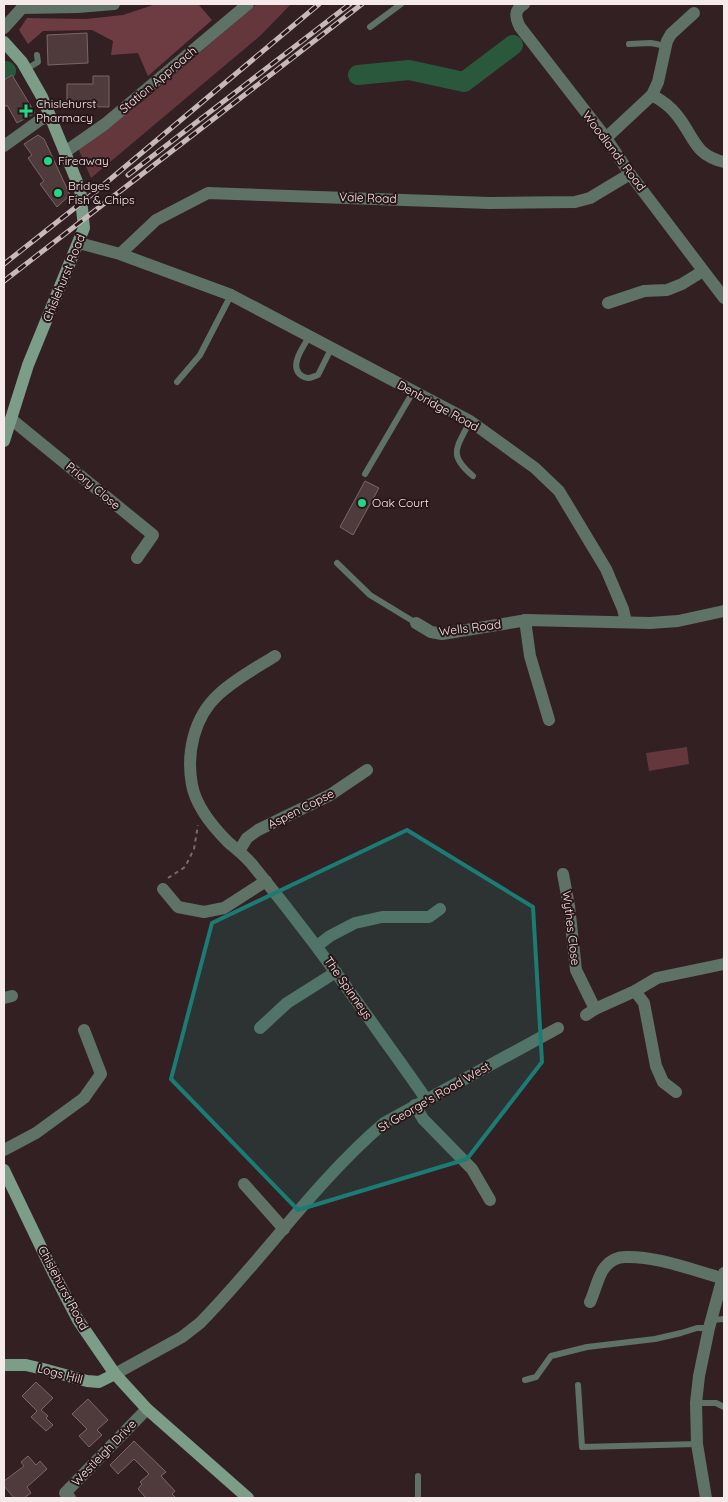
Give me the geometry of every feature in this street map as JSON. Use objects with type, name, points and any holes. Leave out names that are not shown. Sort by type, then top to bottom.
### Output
[{"type":"main road","name":"Chislehurst Road","points":[[4,42],[24,66],[42,97],[80,189],[84,228],[28,365],[4,441]]},
{"type":"main road","name":"Chislehurst Road","points":[[4,1170],[8,1190],[78,1320],[115,1374],[147,1409],[248,1498]]},
{"type":"main road","name":"Logs Hill","points":[[4,1365],[26,1365],[43,1368],[87,1382],[99,1382],[115,1374]]},
{"type":"street","points":[[4,28],[22,6],[114,4]]},
{"type":"street","name":"Station Approach","points":[[65,152],[105,124],[248,4]]},
{"type":"street","name":"Woodlands Road","points":[[524,4],[518,8],[516,14],[520,27],[606,138],[630,174],[724,298]]},
{"type":"street","points":[[606,138],[652,94],[658,82],[667,41],[694,13]]},
{"type":"street","points":[[652,94],[676,114],[704,154],[724,162]]},
{"type":"street","points":[[4,146],[40,120],[50,116]]},
{"type":"street","name":"Vale Road","points":[[120,254],[156,220],[208,192],[489,203],[575,202],[590,198],[630,174]]},
{"type":"street","name":"Denbridge Road","points":[[79,243],[120,254],[231,295],[470,421],[535,468],[559,491],[606,569],[623,609],[626,622]]},
{"type":"street","points":[[608,303],[644,291],[667,290],[682,284],[703,271]]},
{"type":"street","name":"Priory Close","points":[[11,419],[153,535],[137,558]]},
{"type":"street","points":[[626,622],[678,621],[724,611]]},
{"type":"street","points":[[525,620],[530,656],[549,720]]},
{"type":"street","name":"Wells Road","points":[[416,623],[431,632],[442,634],[525,620],[626,622]]},
{"type":"street","name":"The Spinneys","points":[[274,656],[217,696],[198,723],[191,751],[192,785],[197,799],[219,832],[248,858],[336,972],[420,1102],[423,1119],[472,1169],[490,1200]]},
{"type":"street","name":"Aspen Copse","points":[[239,850],[247,838],[258,830],[330,795],[367,770]]},
{"type":"street","name":"Wythes Close","points":[[563,874],[569,906],[576,970],[591,1012],[635,991]]},
{"type":"street","points":[[163,889],[178,907],[204,912],[224,908],[266,881]]},
{"type":"street","points":[[317,946],[355,923],[382,917],[429,918],[440,910]]},
{"type":"street","points":[[676,1092],[663,1082],[656,1066],[644,1003],[635,991],[657,978],[724,964]]},
{"type":"street","points":[[260,1028],[287,1003],[336,972]]},
{"type":"street","name":"St George's Road West","points":[[115,1374],[182,1337],[200,1323],[369,1136],[384,1123],[558,1028]]},
{"type":"street","points":[[4,1150],[36,1133],[84,1098],[101,1074],[84,1030]]},
{"type":"street","points":[[244,1184],[284,1229]]},
{"type":"street","points":[[590,1302],[603,1268],[615,1259],[623,1257],[658,1261],[723,1275],[699,1376],[696,1403],[698,1444],[706,1498]]},
{"type":"street","name":"Westleigh Drive","points":[[70,1498],[65,1493],[147,1409]]},
{"type":"lane","points":[[370,28],[401,4]]},
{"type":"lane","points":[[629,44],[651,43],[666,46]]},
{"type":"lane","points":[[24,66],[38,62],[37,55]]},
{"type":"lane","points":[[177,382],[200,355],[231,295]]},
{"type":"lane","points":[[309,337],[296,364],[297,372],[304,377],[310,378],[318,375],[331,349]]},
{"type":"lane","points":[[365,474],[413,392]]},
{"type":"lane","points":[[470,421],[457,447],[456,455],[462,466],[473,476]]},
{"type":"lane","name":"Wells Road","points":[[337,563],[370,594],[416,623]]},
{"type":"lane","points":[[525,1380],[536,1377],[551,1356],[587,1347],[655,1338],[724,1320]]},
{"type":"lane","points":[[578,1385],[582,1447],[698,1444]]},
{"type":"lane","points":[[696,1403],[716,1403],[724,1408]]},
{"type":"lane","points":[[418,1476],[418,1498]]},
{"type":"path","points":[[163,889],[167,879],[185,867],[194,849],[198,825],[207,816]]},
{"type":"highlighted area","points":[[407,830],[533,907],[542,1062],[467,1159],[298,1210],[171,1079],[212,923]]},
{"type":"shaded area","points":[[156,4],[198,4],[212,20],[148,76],[138,53],[111,55],[113,41],[92,30],[43,31],[28,44],[19,30],[27,18],[86,19],[123,15]]},
{"type":"shaded area","points":[[257,4],[291,4],[261,35],[91,178],[78,148],[143,101]]},
{"type":"shaded area","points":[[687,747],[689,764],[649,771],[646,753]]},
{"type":"building","points":[[87,33],[88,63],[48,65],[47,35]]},
{"type":"building","points":[[12,75],[35,113],[17,123],[7,105],[4,107],[4,80]]},
{"type":"building","points":[[93,76],[109,76],[109,107],[67,106],[67,84],[93,84]]},
{"type":"building","points":[[38,135],[44,139],[70,195],[57,207],[40,184],[44,181],[28,158],[32,155],[24,144]]},
{"type":"building","name":"Oak Court","points":[[365,481],[379,488],[353,535],[340,527]]},
{"type":"building","points":[[36,1382],[53,1398],[41,1410],[48,1416],[46,1418],[53,1425],[46,1431],[31,1417],[37,1411],[22,1396]]},
{"type":"building","points":[[88,1399],[108,1420],[97,1430],[102,1435],[89,1447],[79,1436],[87,1429],[72,1414]]},
{"type":"building","points":[[134,1441],[166,1472],[161,1476],[175,1491],[172,1494],[176,1498],[146,1498],[138,1489],[142,1484],[140,1482],[149,1474],[134,1459],[118,1474],[110,1465]]},
{"type":"building","points":[[28,1456],[36,1465],[40,1461],[47,1469],[27,1487],[31,1493],[24,1498],[14,1498],[4,1486],[4,1481],[24,1466],[21,1462]]},
{"type":"waterway","points":[[358,75],[409,70],[464,82],[513,45]]},
{"type":"railway","points":[[4,264],[95,192],[319,4]]},
{"type":"railway","points":[[128,175],[350,4]]},
{"type":"railway","points":[[4,281],[362,4]]},
{"type":"place","name":"Chislehurst Pharmacy","points":[[26,111]]},
{"type":"place","name":"Fireaway","points":[[48,161]]},
{"type":"place","name":"Bridges Fish & Chips","points":[[58,193]]},
{"type":"place","name":"Oak Court","points":[[362,503]]}]
